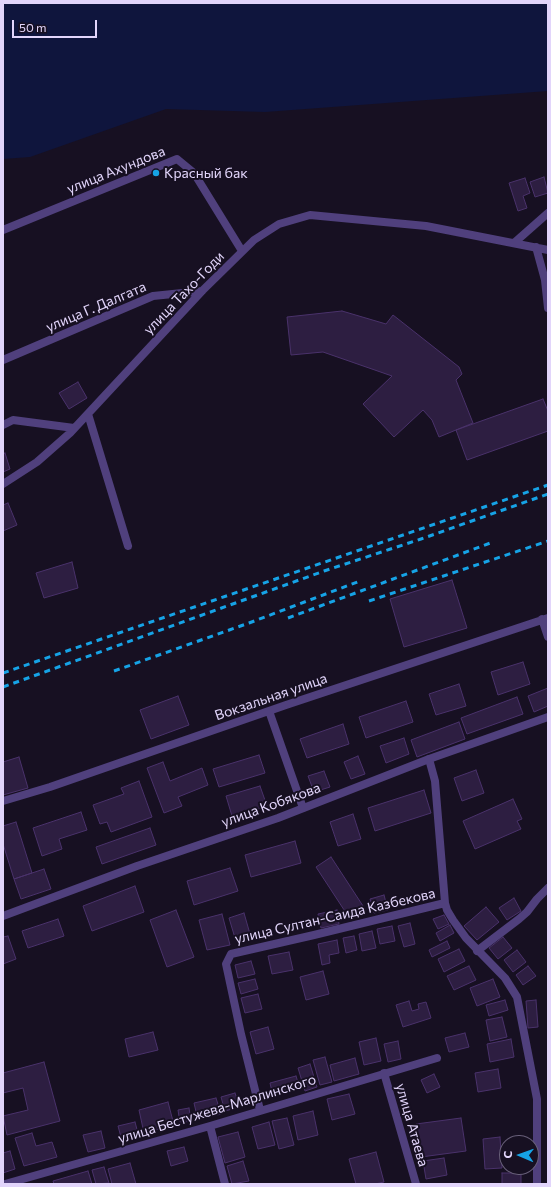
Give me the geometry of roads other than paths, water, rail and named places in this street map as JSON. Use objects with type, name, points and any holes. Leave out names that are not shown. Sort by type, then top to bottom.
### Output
[{"type":"street","name":"улица Ахундова","points":[[3,230],[177,159],[194,173],[242,251]]},
{"type":"street","points":[[514,243],[548,213]]},
{"type":"street","name":"улица Тахо-Годи","points":[[3,484],[36,462],[74,428],[202,291],[242,251],[254,240],[279,224],[310,215],[426,226],[548,250]]},
{"type":"street","points":[[536,247],[545,280],[548,308]]},
{"type":"street","name":"улица Г. Далгата","points":[[3,360],[153,296],[202,291]]},
{"type":"street","points":[[88,414],[128,546]]},
{"type":"street","points":[[3,425],[13,420],[74,428]]},
{"type":"street","points":[[545,618],[548,636]]},
{"type":"street","name":"Вокзальная улица","points":[[3,801],[50,787],[545,618]]},
{"type":"street","points":[[269,711],[303,808]]},
{"type":"street","name":"улица Кобякова","points":[[3,916],[66,892],[303,808],[429,759],[548,717]]},
{"type":"street","points":[[429,759],[435,781],[445,903],[447,910],[452,920],[477,950],[489,960],[505,978],[516,997],[537,1099],[537,1184]]},
{"type":"street","points":[[477,950],[527,912],[548,888]]},
{"type":"street","name":"улица Султан-Саида Казбекова","points":[[260,1110],[241,1034],[226,964],[231,954],[445,903]]},
{"type":"street","name":"улица Бестужева-Марлинского","points":[[5,1184],[210,1126],[437,1058]]},
{"type":"street","name":"улица Атаева","points":[[384,1073],[416,1184]]},
{"type":"street","points":[[210,1126],[225,1184]]},
{"type":"street","points":[[37,1175],[40,1184]]},
{"type":"railway","points":[[3,673],[548,485]]},
{"type":"railway","points":[[3,687],[324,571],[421,539],[548,494]]},
{"type":"railway","points":[[369,601],[548,541]]},
{"type":"railway","points":[[288,618],[493,542]]},
{"type":"railway","points":[[114,671],[249,623],[360,581]]},
{"type":"place","name":"Красный бак","points":[[156,173]]}]
